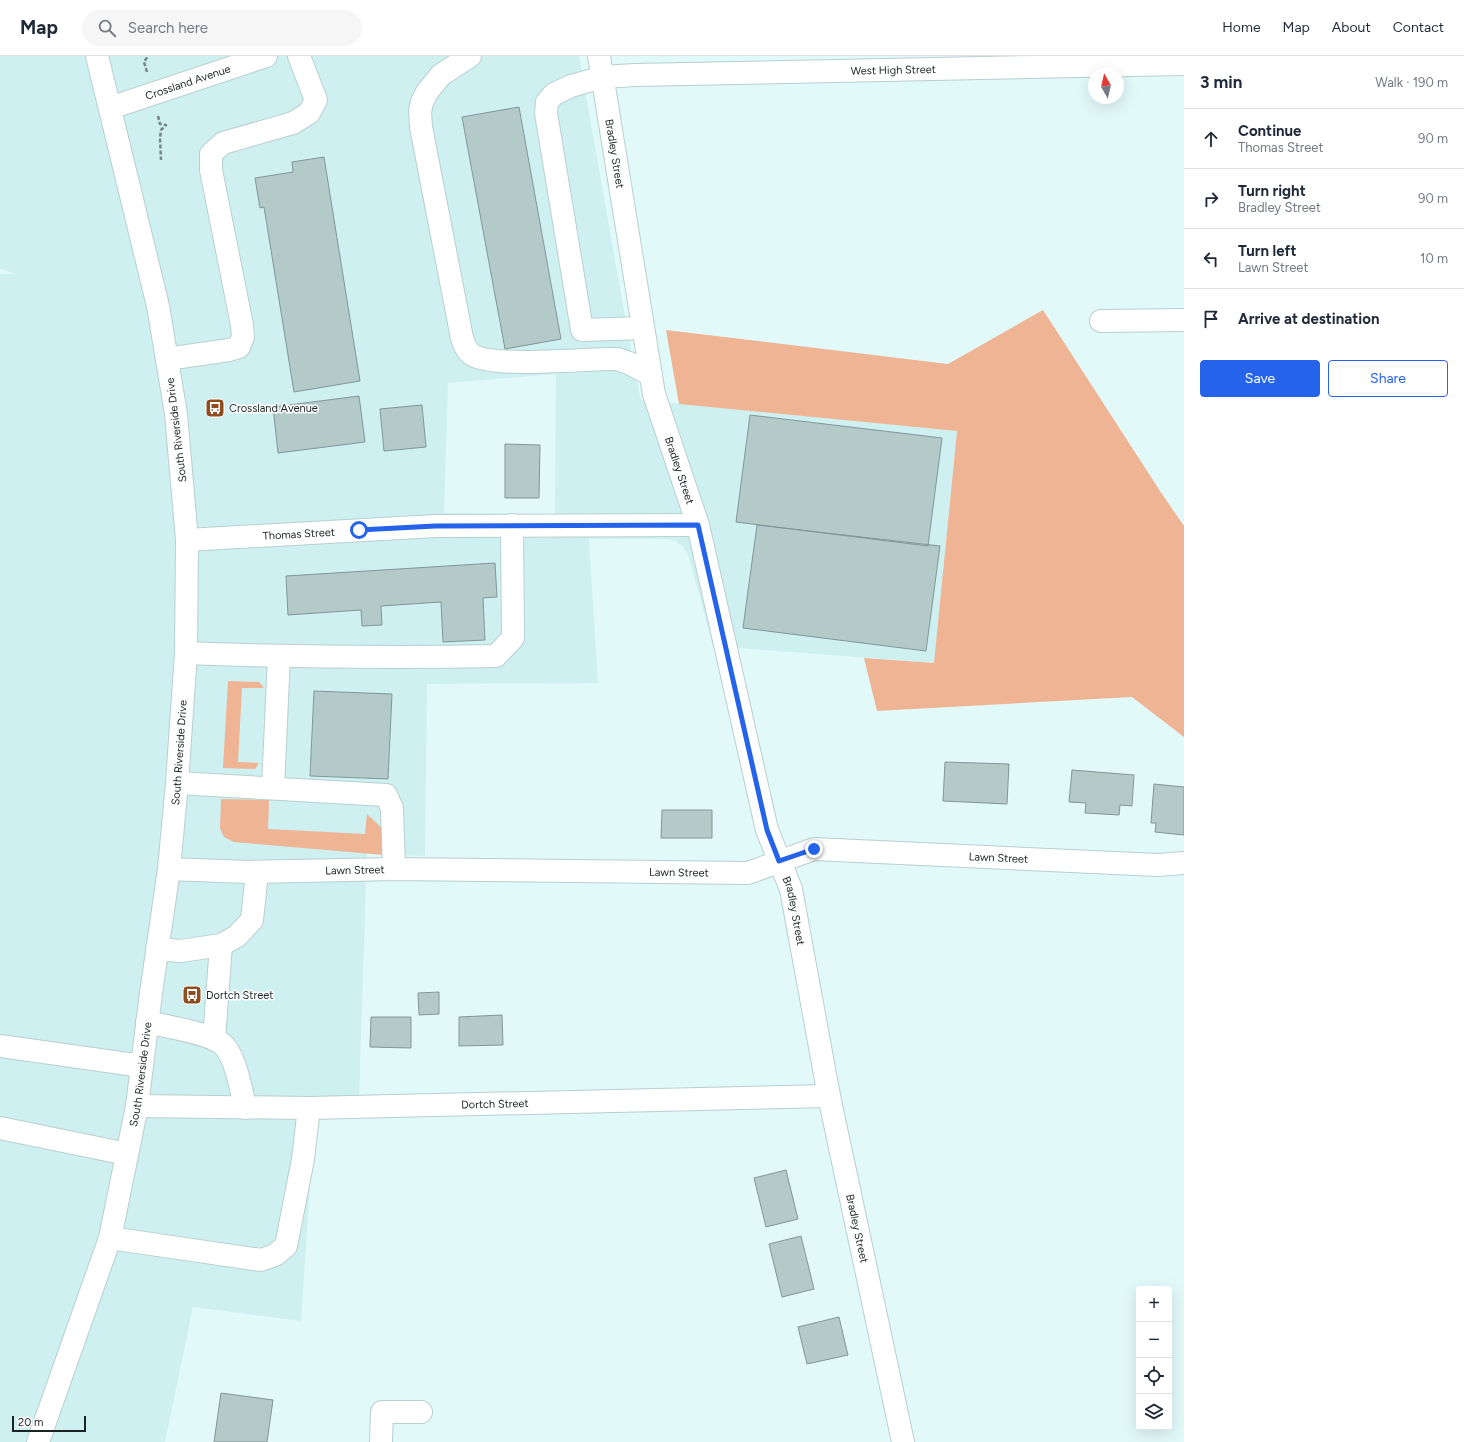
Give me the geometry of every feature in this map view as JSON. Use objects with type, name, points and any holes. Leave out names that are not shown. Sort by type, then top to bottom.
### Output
[{"type":"main road","name":"South Riverside Drive","points":[[38,1442],[110,1238],[137,1106],[147,1022],[169,869],[177,783],[186,653],[187,540],[176,414],[158,306],[97,56]]},
{"type":"main road","name":"Crossland Avenue","points":[[110,108],[266,56]]},
{"type":"main road","points":[[167,359],[229,350],[239,347],[243,337],[242,325],[211,170],[211,154],[224,143],[293,123],[310,113],[316,100],[299,56]]},
{"type":"main road","points":[[470,56],[441,74],[426,92],[420,112],[421,127],[464,346],[471,354],[486,360],[512,362],[617,359],[629,363],[651,375]]},
{"type":"main road","name":"West High Street","points":[[643,328],[582,330],[547,121],[547,102],[554,94],[572,86],[601,66],[635,75],[1184,64]]},
{"type":"main road","name":"Bradley Street","points":[[601,66],[654,394],[698,525],[767,830],[791,889],[828,1096],[903,1442]]},
{"type":"main road","points":[[1102,321],[1184,320]]},
{"type":"main road","name":"Thomas Street","points":[[187,540],[382,529],[512,526],[698,525]]},
{"type":"main road","points":[[186,653],[279,656],[496,656],[513,638],[512,526]]},
{"type":"main road","points":[[273,788],[279,656]]},
{"type":"main road","points":[[177,783],[386,795],[392,808],[394,869]]},
{"type":"main road","name":"Lawn Street","points":[[169,869],[257,872],[394,869],[748,873],[814,849],[1151,865],[1184,864]]},
{"type":"main road","points":[[157,949],[181,951],[221,944],[237,936],[252,920],[257,872]]},
{"type":"main road","points":[[214,1039],[221,944]]},
{"type":"main road","points":[[147,1022],[205,1036],[222,1044],[231,1058],[242,1087],[245,1108]]},
{"type":"main road","points":[[0,1046],[142,1066]]},
{"type":"main road","name":"Dortch Street","points":[[137,1106],[309,1108],[828,1096]]},
{"type":"main road","points":[[110,1238],[261,1260],[275,1255],[286,1246],[303,1159],[309,1108]]},
{"type":"main road","points":[[0,1128],[127,1154]]},
{"type":"main road","points":[[381,1442],[382,1412],[421,1412]]},
{"type":"shaded area","points":[[0,56],[579,56],[641,400],[957,431],[934,663],[713,646],[688,554],[682,546],[674,540],[663,539],[589,539],[598,683],[427,684],[425,856],[367,854],[359,1098],[316,1099],[301,1321],[193,1307],[165,1442],[0,1442],[0,274],[14,274],[0,268]],"holes":[[[556,374],[555,514],[444,513],[448,383]]]},
{"type":"shaded area","points":[[1043,310],[1184,526],[1184,737],[1132,697],[877,711],[864,658],[934,663],[957,431],[679,404],[666,330],[948,364]]},
{"type":"shaded area","points":[[228,681],[259,682],[264,688],[242,688],[238,762],[259,763],[255,769],[223,768]]},
{"type":"shaded area","points":[[221,799],[269,800],[268,829],[365,834],[367,814],[386,832],[384,855],[234,842],[224,837],[220,828]]},
{"type":"building","points":[[519,107],[561,339],[505,349],[462,117]]},
{"type":"building","points":[[324,157],[360,381],[294,392],[264,207],[260,208],[255,178],[293,172],[292,162]]},
{"type":"building","points":[[359,396],[365,442],[278,453],[273,407]]},
{"type":"building","points":[[422,405],[426,447],[384,451],[380,409]]},
{"type":"building","points":[[750,415],[942,438],[928,546],[736,522]]},
{"type":"building","points":[[505,444],[540,445],[539,498],[505,498]]},
{"type":"building","points":[[757,525],[940,546],[926,651],[743,628]]},
{"type":"building","points":[[495,563],[497,597],[483,598],[485,640],[443,642],[441,602],[381,606],[382,625],[362,626],[361,610],[288,615],[286,576]]},
{"type":"building","points":[[314,691],[392,694],[388,779],[310,776]]},
{"type":"building","points":[[945,762],[1009,764],[1007,804],[943,801]]},
{"type":"building","points":[[1072,770],[1134,775],[1132,806],[1120,805],[1119,815],[1085,813],[1086,803],[1069,802]]},
{"type":"building","points":[[1154,784],[1184,787],[1184,835],[1155,832],[1156,823],[1151,823]]},
{"type":"building","points":[[662,810],[712,810],[712,838],[661,838]]},
{"type":"building","points":[[439,992],[439,1014],[419,1015],[418,993]]},
{"type":"building","points":[[502,1015],[503,1045],[459,1046],[459,1017]]},
{"type":"building","points":[[371,1017],[411,1017],[411,1048],[370,1047]]},
{"type":"building","points":[[786,1170],[798,1219],[766,1227],[754,1178]]},
{"type":"building","points":[[801,1236],[814,1289],[782,1297],[769,1244]]},
{"type":"building","points":[[839,1317],[848,1355],[807,1364],[798,1327]]},
{"type":"building","points":[[221,1393],[273,1400],[267,1442],[214,1442]]},
{"type":"place","name":"Crossland Avenue","points":[[215,408]]},
{"type":"place","name":"Dortch Street","points":[[192,995]]},
{"type":"route","points":[[359,530],[435,526],[698,525],[767,830],[779,861],[814,849]]}]
